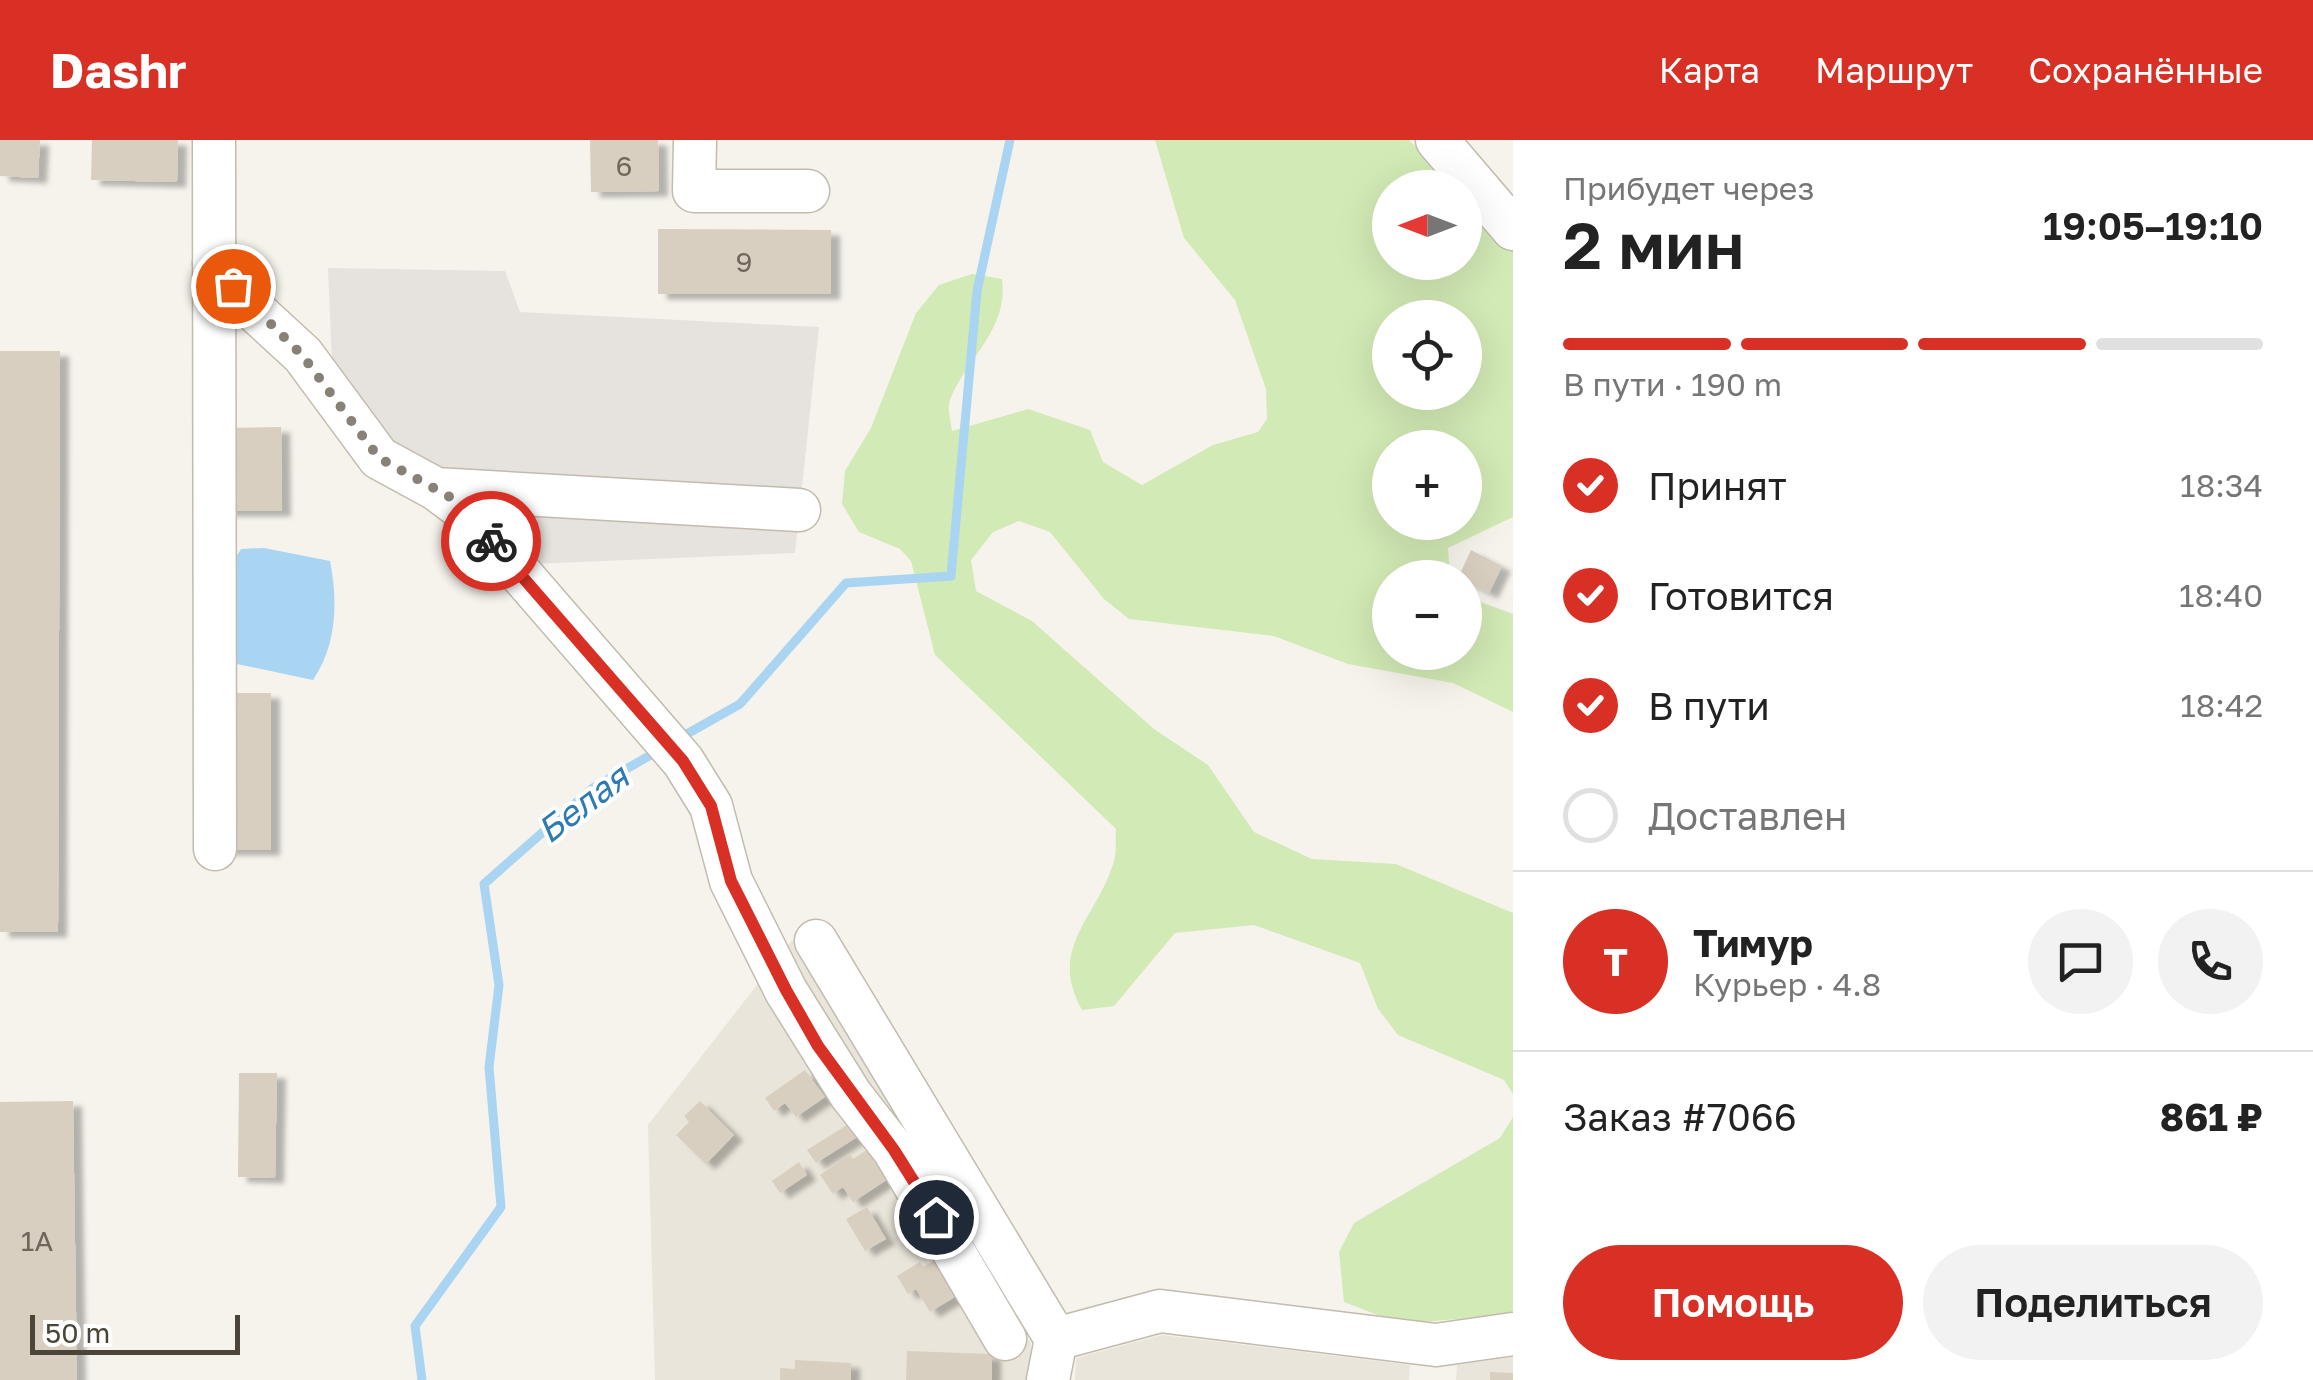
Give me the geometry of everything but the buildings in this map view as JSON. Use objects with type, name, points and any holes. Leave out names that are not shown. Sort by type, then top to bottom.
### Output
[{"type":"street","points":[[214,140],[214,848]]},
{"type":"street","points":[[695,140],[694,190],[808,191]]},
{"type":"street","points":[[1437,140],[1513,228]]},
{"type":"street","points":[[214,263],[253,309],[302,355],[379,458],[468,513],[683,761],[711,806],[731,881],[786,990],[851,1096],[894,1150],[1005,1339]]},
{"type":"street","points":[[436,490],[799,510]]},
{"type":"street","points":[[816,941],[1052,1360],[1160,1310],[1434,1362],[1513,1334]]},
{"type":"shaded area","points":[[328,268],[505,271],[520,312],[819,327],[795,553],[506,565],[334,411]]},
{"type":"shaded area","points":[[792,940],[1031,1343],[1029,1380],[655,1380],[648,1125]]},
{"type":"shaded area","points":[[1162,1335],[1410,1365],[1409,1380],[1075,1380],[1076,1358]]},
{"type":"shaded area","points":[[1513,1357],[1513,1380],[1456,1380],[1457,1365]]},
{"type":"green space","points":[[1155,140],[1409,140],[1441,170],[1372,170],[1372,280],[1482,280],[1482,210],[1513,240],[1513,517],[1482,532],[1482,430],[1372,430],[1372,540],[1465,540],[1448,548],[1449,560],[1372,560],[1372,668],[1348,664],[1274,636],[1129,619],[1104,599],[1050,532],[1019,521],[993,532],[971,560],[976,591],[1032,621],[1154,729],[1208,765],[1254,832],[1312,859],[1396,864],[1513,913],[1513,1094],[1504,1080],[1398,1035],[1378,1009],[1360,963],[1254,925],[1175,933],[1114,1006],[1082,1010],[1073,988],[1072,950],[1114,861],[1116,829],[935,655],[911,561],[900,549],[859,532],[842,504],[845,471],[871,428],[916,313],[939,285],[972,274],[1002,279],[999,314],[993,329],[950,400],[952,431],[1028,409],[1090,430],[1103,462],[1142,485],[1213,445],[1258,432],[1267,419],[1266,389],[1235,300],[1184,238]]},
{"type":"green space","points":[[1482,603],[1513,614],[1513,712],[1453,683],[1381,670],[1482,670]]},
{"type":"green space","points":[[1513,1117],[1513,1314],[1401,1324],[1344,1302],[1339,1252],[1354,1223],[1500,1138]]},
{"type":"water","points":[[264,548],[330,561],[334,622],[327,652],[313,680],[237,664],[228,637],[224,576],[241,549]]},
{"type":"waterway","name":"Белая","points":[[678,739],[740,704],[846,583],[951,576],[977,291],[1010,140]]},
{"type":"waterway","name":"Белая","points":[[422,1380],[415,1326],[501,1207],[489,1067],[499,985],[484,884],[593,788],[656,752]]},
{"type":"way so far","points":[[233,286],[302,355],[379,458],[450,497],[491,541]]},
{"type":"route","points":[[491,541],[683,761],[711,806],[731,881],[786,990],[851,1096],[894,1150],[936,1217]]}]
